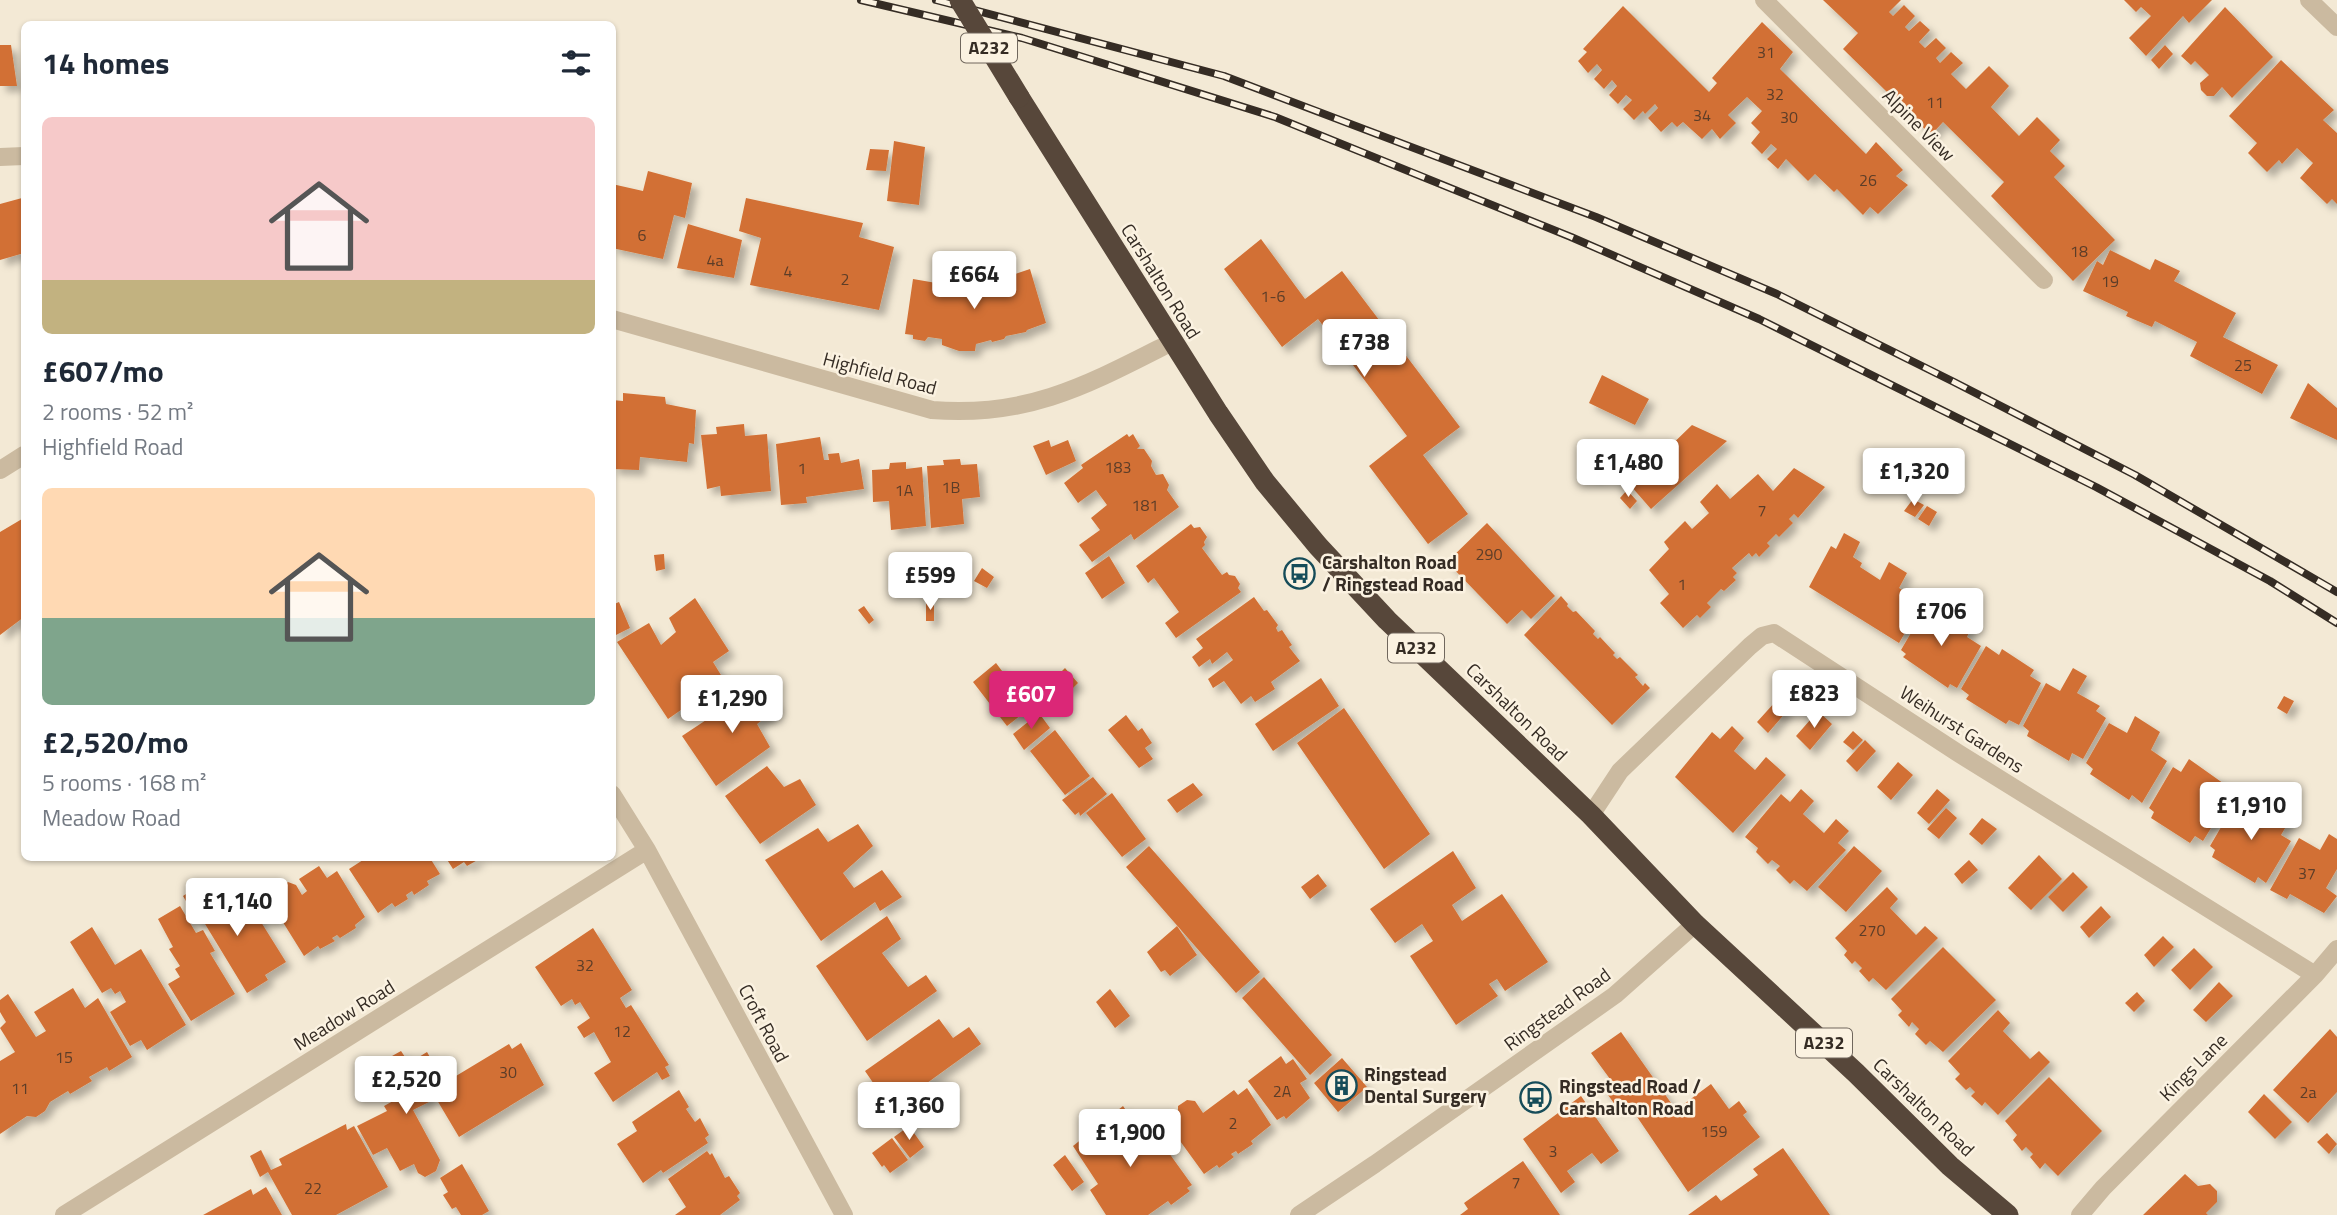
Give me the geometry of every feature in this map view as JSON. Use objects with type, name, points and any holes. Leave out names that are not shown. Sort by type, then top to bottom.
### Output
[{"type":"highway","name":"Carshalton Road","points":[[960,0],[1172,342],[1265,481],[1318,546],[1387,620],[1591,815],[1695,923],[1856,1073],[1950,1166],[2008,1215]]},
{"type":"street","name":"Alpine View","points":[[1764,0],[2044,280]]},
{"type":"street","points":[[2309,0],[2337,27]]},
{"type":"street","points":[[0,157],[21,156]]},
{"type":"street","name":"Highfield Road","points":[[616,320],[932,410],[966,413],[1001,410],[1038,402],[1069,391],[1172,342]]},
{"type":"street","points":[[0,470],[21,457]]},
{"type":"street","name":"Weihurst Gardens","points":[[1591,815],[1620,771],[1750,646],[1762,636],[1774,633],[1958,753],[2315,975]]},
{"type":"street","name":"Croft Road","points":[[616,800],[647,850],[844,1215]]},
{"type":"street","name":"Meadow Road","points":[[64,1215],[647,850]]},
{"type":"street","name":"Ringstead Road","points":[[1299,1215],[1615,995],[1695,923]]},
{"type":"street","name":"Kings Lane","points":[[2080,1215],[2103,1188],[2315,975],[2337,949]]},
{"type":"building","points":[[1823,0],[1901,0],[1889,12],[1893,16],[1904,5],[1915,16],[1905,27],[1909,31],[1920,21],[1930,30],[1919,42],[1925,48],[1936,38],[1946,48],[1936,58],[1940,63],[1951,52],[1963,63],[1951,74],[1966,89],[1989,66],[2009,86],[1991,107],[2019,136],[2037,117],[2060,140],[2050,151],[2065,166],[2054,177],[2115,240],[2073,281],[1991,196],[2004,182],[1943,122],[1931,135],[1843,49],[1858,33]]},
{"type":"building","points":[[2124,0],[2212,0],[2189,23],[2183,16],[2146,56],[2129,38],[2151,16],[2141,7],[2136,12]]},
{"type":"building","points":[[1623,6],[1709,92],[1717,83],[1712,78],[1762,22],[1793,52],[1780,69],[1866,154],[1876,142],[1903,170],[1896,176],[1908,185],[1878,214],[1870,207],[1863,215],[1837,189],[1834,192],[1815,174],[1808,181],[1786,159],[1778,169],[1767,159],[1777,149],[1771,144],[1762,154],[1751,143],[1760,132],[1751,123],[1762,111],[1747,97],[1728,115],[1736,123],[1720,139],[1712,129],[1702,139],[1683,122],[1677,127],[1672,122],[1661,132],[1648,118],[1658,108],[1655,104],[1634,120],[1623,109],[1632,100],[1626,95],[1618,104],[1609,95],[1617,86],[1612,80],[1604,89],[1594,79],[1602,70],[1597,64],[1588,73],[1578,61],[1587,52],[1583,49]]},
{"type":"building","points":[[2225,7],[2273,57],[2232,98],[2222,87],[2214,96],[2207,96],[2201,90],[2200,83],[2209,75],[2195,61],[2191,65],[2181,56]]},
{"type":"building","points":[[0,45],[11,45],[17,86],[0,86]]},
{"type":"building","points":[[2165,45],[2173,54],[2159,69],[2151,60]]},
{"type":"building","points":[[2281,60],[2334,110],[2323,120],[2337,133],[2337,204],[2332,199],[2327,204],[2300,178],[2313,163],[2297,148],[2282,164],[2279,160],[2267,172],[2248,153],[2257,143],[2229,116]]},
{"type":"building","points":[[894,141],[925,147],[919,205],[887,201]]},
{"type":"building","points":[[870,149],[889,150],[886,171],[866,170]]},
{"type":"building","points":[[648,171],[692,183],[685,218],[674,215],[663,259],[616,249],[616,185],[643,191]]},
{"type":"building","points":[[21,198],[21,254],[0,260],[0,204]]},
{"type":"building","points":[[746,198],[863,223],[859,237],[894,247],[879,310],[750,285],[761,238],[739,231]]},
{"type":"building","points":[[688,224],[742,240],[734,278],[677,268]]},
{"type":"building","points":[[1261,239],[1305,299],[1342,271],[1460,427],[1423,455],[1468,514],[1428,544],[1369,466],[1407,436],[1318,319],[1282,347],[1224,269]]},
{"type":"building","points":[[2110,250],[2150,270],[2155,259],[2180,271],[2174,281],[2236,313],[2223,337],[2278,365],[2262,394],[2190,356],[2197,342],[2155,321],[2152,327],[2126,316],[2128,312],[2083,291],[2097,261],[2103,265]]},
{"type":"building","points":[[1030,269],[1046,323],[1004,339],[976,344],[975,351],[959,351],[942,345],[942,339],[928,337],[925,341],[905,334],[913,279],[971,289]]},
{"type":"building","points":[[1602,375],[1649,399],[1635,425],[1589,403]]},
{"type":"building","points":[[2308,383],[2337,408],[2337,440],[2290,418]]},
{"type":"building","points":[[623,393],[665,397],[666,404],[696,410],[694,444],[689,443],[687,462],[640,457],[639,470],[616,469],[616,400],[623,401]]},
{"type":"building","points":[[744,424],[745,436],[767,434],[771,491],[721,496],[720,486],[707,489],[701,435],[717,434],[716,427]]},
{"type":"building","points":[[1692,425],[1727,441],[1651,509],[1630,485]]},
{"type":"building","points":[[1127,434],[1129,437],[1133,434],[1140,446],[1137,449],[1144,449],[1152,461],[1151,466],[1156,475],[1163,474],[1169,485],[1167,490],[1179,507],[1134,540],[1131,534],[1092,562],[1079,545],[1100,530],[1091,518],[1107,505],[1096,490],[1078,503],[1064,483],[1083,468],[1081,465]]},
{"type":"building","points":[[820,437],[824,460],[829,460],[828,454],[839,453],[841,463],[859,459],[864,489],[806,497],[807,503],[781,505],[776,444]]},
{"type":"building","points":[[1049,440],[1051,447],[1068,440],[1076,461],[1046,475],[1033,446]]},
{"type":"building","points":[[960,459],[961,465],[977,464],[980,497],[962,499],[964,524],[931,528],[927,466],[944,465],[943,460]]},
{"type":"building","points":[[1598,460],[1605,468],[1594,477],[1587,470]]},
{"type":"building","points":[[906,462],[906,469],[922,467],[926,526],[891,530],[889,501],[873,502],[872,470],[889,469],[890,463]]},
{"type":"building","points":[[1794,468],[1825,487],[1798,518],[1794,514],[1789,519],[1793,523],[1779,537],[1776,534],[1767,543],[1770,546],[1759,557],[1756,553],[1752,557],[1749,553],[1732,568],[1737,573],[1733,577],[1736,580],[1724,591],[1721,589],[1707,603],[1711,607],[1700,618],[1697,615],[1683,628],[1660,603],[1669,594],[1649,570],[1669,549],[1664,542],[1685,521],[1692,529],[1709,513],[1700,502],[1717,484],[1730,499],[1758,474],[1773,491]]},
{"type":"building","points":[[1627,490],[1637,501],[1630,509],[1620,498]]},
{"type":"building","points":[[1913,499],[1924,505],[1915,517],[1904,511]]},
{"type":"building","points":[[1927,506],[1937,512],[1929,526],[1918,519]]},
{"type":"building","points":[[21,520],[21,619],[0,635],[0,532]]},
{"type":"building","points":[[1487,523],[1555,596],[1531,619],[1522,610],[1507,624],[1447,562]]},
{"type":"building","points":[[1191,524],[1194,528],[1200,527],[1207,537],[1202,548],[1222,575],[1227,572],[1235,576],[1241,592],[1176,638],[1165,623],[1179,612],[1154,578],[1148,583],[1136,566]]},
{"type":"building","points":[[1844,533],[1860,542],[1853,557],[1862,563],[1860,567],[1880,580],[1889,562],[1907,573],[1899,588],[1912,596],[1909,602],[1919,609],[1899,643],[1809,587],[1831,546],[1836,549]]},
{"type":"building","points":[[664,554],[665,569],[656,571],[654,555]]},
{"type":"building","points":[[1109,556],[1125,583],[1102,599],[1085,573]]},
{"type":"building","points":[[982,568],[994,577],[987,588],[974,581]]},
{"type":"building","points":[[1561,596],[1567,606],[1573,612],[1576,611],[1595,631],[1593,634],[1598,639],[1600,637],[1615,653],[1613,655],[1617,659],[1620,657],[1638,675],[1635,677],[1643,686],[1645,683],[1650,688],[1612,725],[1524,635]]},
{"type":"building","points":[[1254,597],[1278,625],[1278,632],[1282,630],[1292,645],[1289,647],[1300,661],[1271,682],[1275,689],[1255,702],[1251,696],[1241,704],[1224,681],[1213,688],[1208,679],[1233,660],[1227,652],[1212,664],[1210,659],[1199,667],[1192,657],[1203,648],[1196,639]]},
{"type":"building","points":[[695,598],[729,651],[713,662],[724,680],[668,719],[617,642],[649,623],[661,645],[676,632],[669,618]]},
{"type":"building","points":[[619,602],[630,628],[616,635],[616,603]]},
{"type":"building","points":[[926,603],[934,603],[934,621],[926,621]]},
{"type":"building","points":[[864,606],[874,620],[869,624],[858,610]]},
{"type":"building","points":[[1925,609],[1934,615],[1937,609],[1970,630],[1967,637],[1981,646],[1957,688],[1950,684],[1948,688],[1903,657],[1906,654],[1901,650]]},
{"type":"building","points":[[1986,646],[1999,655],[2002,649],[2034,670],[2030,676],[2041,683],[2019,725],[2009,720],[2006,724],[1966,699],[1969,695],[1961,689]]},
{"type":"building","points":[[996,663],[1030,708],[1007,726],[973,682]]},
{"type":"building","points":[[1065,668],[1078,683],[1070,691],[1057,676]]},
{"type":"building","points":[[2073,668],[2087,676],[2077,693],[2100,706],[2096,711],[2106,718],[2083,759],[2072,753],[2069,761],[2027,736],[2029,731],[2023,726],[2046,683],[2060,691]]},
{"type":"building","points":[[1321,678],[1339,706],[1273,751],[1255,724]]},
{"type":"building","points":[[762,683],[778,708],[757,724],[770,747],[716,786],[682,736]]},
{"type":"building","points":[[2284,696],[2294,701],[2287,714],[2277,708]]},
{"type":"building","points":[[1776,701],[1787,711],[1768,733],[1757,722]]},
{"type":"building","points":[[1344,708],[1430,834],[1384,869],[1297,743]]},
{"type":"building","points":[[1818,711],[1832,724],[1810,750],[1796,736]]},
{"type":"building","points":[[1039,713],[1050,728],[1024,750],[1013,734]]},
{"type":"building","points":[[1126,715],[1138,731],[1142,728],[1152,743],[1145,748],[1153,759],[1139,768],[1108,730]]},
{"type":"building","points":[[2135,716],[2160,732],[2151,750],[2167,761],[2142,803],[2132,795],[2129,800],[2090,774],[2093,769],[2086,763],[2109,723],[2127,733]]},
{"type":"building","points":[[1732,726],[1744,738],[1734,751],[1755,770],[1766,757],[1786,775],[1733,833],[1675,777],[1712,732],[1720,739]]},
{"type":"building","points":[[1055,730],[1090,776],[1065,795],[1030,751]]},
{"type":"building","points":[[1853,731],[1863,740],[1853,750],[1843,742]]},
{"type":"building","points":[[1865,740],[1876,751],[1857,772],[1846,761]]},
{"type":"building","points":[[2189,759],[2227,786],[2220,797],[2227,802],[2203,841],[2195,836],[2190,843],[2151,818],[2154,812],[2149,808],[2173,767],[2181,772]]},
{"type":"building","points":[[1898,762],[1913,775],[1891,800],[1877,787]]},
{"type":"building","points":[[767,766],[784,787],[800,779],[816,805],[760,844],[725,796]]},
{"type":"building","points":[[1093,777],[1107,794],[1080,816],[1079,812],[1075,815],[1062,800]]},
{"type":"building","points":[[1193,783],[1203,795],[1177,813],[1167,800]]},
{"type":"building","points":[[1801,789],[1814,801],[1803,814],[1824,833],[1836,819],[1849,831],[1838,843],[1846,850],[1807,891],[1794,880],[1790,884],[1776,870],[1780,866],[1772,860],[1768,864],[1756,852],[1758,848],[1745,837],[1781,794],[1790,802]]},
{"type":"building","points":[[1937,789],[1950,800],[1929,824],[1917,813]]},
{"type":"building","points":[[1112,793],[1146,839],[1122,857],[1086,813]]},
{"type":"building","points":[[2250,798],[2288,823],[2281,835],[2291,841],[2266,883],[2258,877],[2255,883],[2212,857],[2215,850],[2210,846],[2234,805],[2244,811]]},
{"type":"building","points":[[1946,808],[1957,818],[1939,839],[1927,829]]},
{"type":"building","points":[[1982,818],[1997,829],[1982,845],[1969,834]]},
{"type":"building","points":[[858,824],[873,846],[843,873],[854,888],[882,870],[902,897],[880,911],[875,902],[821,941],[765,860],[818,828],[828,842]]},
{"type":"building","points":[[2329,834],[2337,839],[2337,869],[2326,888],[2337,896],[2324,913],[2290,894],[2287,899],[2270,890],[2299,838],[2320,850]]},
{"type":"building","points":[[1149,846],[1260,972],[1236,993],[1126,867]]},
{"type":"building","points":[[1854,846],[1882,871],[1846,912],[1818,887]]},
{"type":"building","points":[[1453,851],[1476,888],[1452,905],[1462,921],[1502,894],[1548,962],[1505,991],[1497,979],[1489,984],[1498,996],[1456,1025],[1410,956],[1433,941],[1422,924],[1395,943],[1370,909]]},
{"type":"building","points":[[2039,855],[2062,879],[2031,910],[2008,888]]},
{"type":"building","points":[[1969,860],[1978,870],[1962,884],[1954,874]]},
{"type":"building","points":[[361,861],[432,861],[440,874],[427,881],[429,885],[414,895],[412,891],[406,895],[408,899],[395,907],[392,903],[378,913],[349,869]]},
{"type":"building","points":[[448,861],[476,861],[467,866],[464,862],[453,869]]},
{"type":"building","points":[[319,866],[327,878],[337,871],[365,917],[355,925],[356,928],[340,938],[337,935],[332,938],[335,941],[320,949],[318,946],[304,956],[271,903],[274,892],[288,882],[296,885],[302,895],[307,891],[299,879]]},
{"type":"building","points":[[2073,872],[2088,887],[2063,912],[2048,897]]},
{"type":"building","points":[[1318,874],[1327,886],[1310,899],[1301,887]]},
{"type":"building","points":[[206,881],[210,886],[216,886],[220,893],[217,898],[233,924],[241,918],[243,922],[256,914],[286,962],[265,975],[268,980],[247,993],[202,919],[198,922],[183,896]]},
{"type":"building","points":[[1887,887],[1898,899],[1890,908],[1916,935],[1925,926],[1938,938],[1886,990],[1873,978],[1869,982],[1859,971],[1862,968],[1855,961],[1852,964],[1844,955],[1847,951],[1835,938]]},
{"type":"building","points":[[180,906],[196,933],[203,930],[215,951],[210,953],[235,994],[191,1021],[168,984],[180,977],[175,969],[180,966],[169,949],[173,947],[158,919]]},
{"type":"building","points":[[2101,906],[2111,917],[2089,938],[2080,927]]},
{"type":"building","points":[[887,916],[901,939],[882,953],[908,987],[926,975],[937,991],[867,1041],[816,966]]},
{"type":"building","points":[[1177,926],[1197,955],[1170,976],[1165,970],[1161,972],[1147,952]]},
{"type":"building","points":[[92,927],[115,965],[141,949],[186,1025],[147,1050],[141,1040],[130,1046],[110,1012],[126,1002],[120,991],[115,994],[111,988],[102,993],[70,942]]},
{"type":"building","points":[[593,928],[632,990],[620,998],[626,1008],[631,1005],[669,1065],[665,1067],[670,1076],[662,1080],[657,1072],[613,1102],[594,1073],[611,1062],[594,1032],[584,1038],[577,1027],[590,1018],[580,1002],[575,1005],[572,999],[561,1006],[535,967]]},
{"type":"building","points":[[2163,936],[2174,947],[2154,967],[2144,955]]},
{"type":"building","points":[[1943,947],[1996,1000],[1943,1052],[1930,1041],[1926,1045],[1915,1034],[1919,1029],[1912,1022],[1909,1027],[1898,1015],[1902,1011],[1891,999]]},
{"type":"building","points":[[2194,948],[2213,967],[2190,990],[2171,970]]},
{"type":"building","points":[[1264,977],[1332,1055],[1310,1075],[1242,998]]},
{"type":"building","points":[[2219,982],[2233,996],[2206,1022],[2193,1010]]},
{"type":"building","points":[[73,988],[85,1008],[98,998],[132,1057],[109,1071],[107,1067],[89,1077],[92,1081],[50,1102],[45,1111],[36,1117],[27,1116],[0,1134],[0,1061],[15,1052],[0,1028],[6,1022],[0,1012],[0,1000],[8,994],[36,1037],[46,1031],[34,1012]]},
{"type":"building","points":[[1110,989],[1130,1016],[1115,1028],[1096,1002]]},
{"type":"building","points":[[2137,992],[2145,1001],[2134,1012],[2125,1003]]},
{"type":"building","points":[[1998,1010],[2010,1023],[2003,1031],[2030,1059],[2039,1051],[2050,1062],[1998,1115],[1985,1102],[1982,1106],[1971,1096],[1975,1092],[1970,1087],[1966,1090],[1955,1079],[1960,1074],[1948,1061]]},
{"type":"building","points":[[939,1019],[953,1038],[969,1027],[981,1044],[891,1109],[865,1071]]},
{"type":"building","points":[[2330,1029],[2337,1037],[2337,1092],[2308,1123],[2273,1090]]},
{"type":"building","points":[[1621,1032],[1676,1110],[1711,1084],[1729,1109],[1739,1101],[1747,1112],[1743,1115],[1760,1137],[1688,1192],[1627,1102],[1618,1109],[1601,1085],[1610,1079],[1591,1053]]},
{"type":"building","points":[[521,1043],[544,1085],[459,1137],[434,1095],[454,1083],[451,1079],[509,1044],[512,1049]]},
{"type":"building","points":[[401,1051],[409,1063],[427,1052],[445,1083],[427,1095],[431,1101],[413,1110],[440,1160],[436,1171],[425,1177],[418,1173],[414,1164],[400,1171],[387,1148],[373,1155],[357,1126],[387,1111],[384,1106],[404,1095],[383,1061]]},
{"type":"building","points":[[1281,1056],[1286,1064],[1293,1059],[1307,1079],[1300,1083],[1310,1098],[1286,1119],[1284,1116],[1277,1120],[1248,1081]]},
{"type":"building","name":"Ringstead Dental Surgery","points":[[1342,1058],[1367,1087],[1338,1112],[1314,1083]]},
{"type":"building","points":[[2049,1077],[2102,1131],[2058,1176],[2045,1163],[2040,1169],[2030,1157],[2033,1154],[2026,1147],[2022,1151],[2013,1140],[2017,1135],[2005,1121]]},
{"type":"building","points":[[1247,1088],[1271,1125],[1251,1141],[1253,1144],[1238,1154],[1236,1151],[1231,1154],[1234,1157],[1219,1168],[1217,1165],[1204,1174],[1167,1123],[1178,1113],[1178,1106],[1187,1100],[1195,1101],[1203,1113],[1234,1090],[1238,1095]]},
{"type":"building","points":[[679,1090],[689,1107],[686,1109],[695,1122],[700,1118],[709,1135],[705,1138],[708,1143],[643,1183],[617,1144],[637,1131],[632,1122]]},
{"type":"building","points":[[2264,1094],[2292,1122],[2275,1139],[2248,1112]]},
{"type":"building","points":[[1581,1096],[1619,1151],[1601,1164],[1592,1153],[1567,1171],[1575,1182],[1561,1193],[1523,1139]]},
{"type":"building","points":[[1123,1106],[1153,1149],[1161,1142],[1192,1185],[1187,1188],[1190,1191],[1171,1205],[1168,1201],[1148,1215],[1106,1215],[1090,1190],[1098,1184],[1073,1146]]},
{"type":"building","points":[[346,1124],[347,1130],[354,1126],[388,1187],[336,1215],[292,1215],[268,1172],[260,1177],[250,1156],[261,1150],[271,1170],[282,1165],[279,1159]]},
{"type":"building","points":[[909,1126],[924,1147],[910,1158],[894,1137]]},
{"type":"building","points":[[2327,1133],[2337,1144],[2329,1154],[2317,1142]]},
{"type":"building","points":[[892,1138],[908,1160],[890,1173],[872,1153]]},
{"type":"building","points":[[1783,1148],[1830,1215],[1688,1215],[1716,1195],[1721,1201],[1758,1175],[1753,1169]]},
{"type":"building","points":[[707,1151],[710,1155],[712,1153],[725,1178],[729,1176],[740,1193],[737,1196],[740,1200],[720,1215],[675,1215],[686,1207],[668,1179]]},
{"type":"building","points":[[1065,1155],[1084,1182],[1072,1191],[1053,1165]]},
{"type":"building","points":[[1523,1161],[1560,1215],[1460,1215],[1468,1209],[1464,1203]]},
{"type":"building","points":[[462,1164],[489,1211],[482,1215],[461,1215],[456,1207],[452,1209],[443,1195],[448,1192],[440,1178]]},
{"type":"building","points":[[2185,1174],[2198,1186],[2210,1184],[2217,1191],[2217,1202],[2206,1213],[2208,1215],[2143,1215]]},
{"type":"building","points":[[266,1187],[282,1215],[203,1215],[251,1189],[253,1195]]},
{"type":"railway","points":[[861,0],[1022,38],[1275,117],[1571,237],[1759,319],[2096,487],[2270,581],[2337,623]]},
{"type":"railway","points":[[936,0],[1224,76],[1596,217],[1777,294],[1954,382],[2135,475],[2337,592]]},
{"type":"place","name":"Carshalton Road / Ringstead Road","points":[[1299,573]]},
{"type":"place","name":"Ringstead Dental Surgery","points":[[1341,1085]]},
{"type":"place","name":"Ringstead Road / Carshalton Road","points":[[1536,1097]]}]
